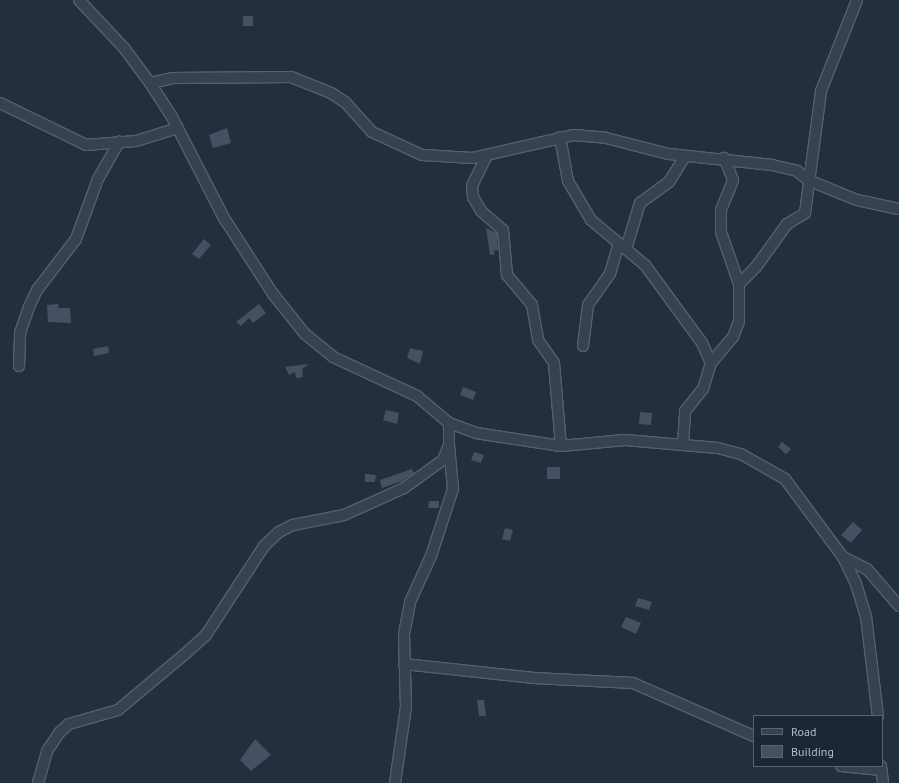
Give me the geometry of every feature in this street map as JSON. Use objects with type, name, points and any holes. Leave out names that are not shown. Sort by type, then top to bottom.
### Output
[{"type":"street","points":[[80,0],[124,48],[150,83],[178,128],[247,255],[305,334],[320,348],[355,370],[417,396],[449,423],[476,433],[561,446],[617,440],[683,443],[741,454],[785,479],[843,557],[866,616],[878,715]]},
{"type":"street","points":[[740,284],[756,267],[787,224],[805,213],[808,180],[821,91],[857,0]]},
{"type":"street","points":[[150,83],[173,78],[291,77],[314,84],[340,99],[372,132],[405,149],[440,158],[487,155],[560,137],[606,138],[685,156],[724,158],[797,171],[808,180],[857,200],[899,209]]},
{"type":"street","points":[[0,103],[76,142],[86,145],[119,142],[178,128]]},
{"type":"street","points":[[560,137],[572,190],[591,220],[623,246],[652,273],[702,343],[711,363]]},
{"type":"street","points":[[19,366],[20,333],[37,290],[76,239],[98,179],[119,142]]},
{"type":"street","points":[[487,155],[472,186],[473,197],[481,211],[503,230],[507,275],[532,305],[538,340],[554,363],[561,446]]},
{"type":"street","points":[[583,346],[588,305],[610,274],[640,203],[669,182],[685,156]]},
{"type":"street","points":[[683,443],[685,411],[704,388],[711,363],[737,328],[740,284],[721,232],[721,210],[733,180],[724,158]]},
{"type":"street","points":[[395,783],[405,727],[404,634],[410,602],[443,523],[453,489],[449,445],[449,423]]},
{"type":"street","points":[[38,783],[47,751],[60,732],[69,724],[118,710],[206,635],[264,546],[279,532],[293,524],[344,515],[404,488],[437,466],[449,445]]},
{"type":"street","points":[[843,557],[867,569],[899,606]]},
{"type":"street","points":[[404,664],[534,678],[633,683],[753,736]]},
{"type":"street","points":[[861,767],[881,768],[883,783]]},
{"type":"building","points":[[243,16],[253,16],[253,26],[243,26]]},
{"type":"building","points":[[227,128],[231,143],[213,148],[209,135]]},
{"type":"building","points":[[486,228],[497,233],[498,250],[495,250],[494,255],[490,255]]},
{"type":"building","points":[[204,239],[211,245],[199,259],[192,254]]},
{"type":"building","points":[[58,304],[59,308],[70,308],[71,323],[48,322],[47,305]]},
{"type":"building","points":[[259,304],[266,313],[253,323],[249,318],[241,326],[236,322]]},
{"type":"building","points":[[108,346],[109,353],[94,356],[93,349]]},
{"type":"building","points":[[410,348],[423,351],[420,364],[407,358]]},
{"type":"building","points":[[309,364],[302,369],[303,377],[296,378],[295,372],[289,375],[285,367]]},
{"type":"building","points":[[463,387],[476,392],[473,400],[460,395]]},
{"type":"building","points":[[386,410],[399,413],[397,424],[383,420]]},
{"type":"building","points":[[640,412],[652,413],[651,425],[639,424]]},
{"type":"building","points":[[782,442],[791,449],[786,454],[778,447]]},
{"type":"building","points":[[474,452],[484,455],[481,463],[471,460]]},
{"type":"building","points":[[547,467],[560,467],[560,479],[547,479]]},
{"type":"building","points":[[412,469],[414,473],[402,481],[382,488],[380,480]]},
{"type":"building","points":[[365,474],[376,475],[375,482],[365,482]]},
{"type":"building","points":[[429,501],[439,501],[439,508],[428,508]]},
{"type":"building","points":[[853,522],[862,530],[851,543],[841,535]]},
{"type":"building","points":[[505,528],[513,530],[510,541],[502,539]]},
{"type":"building","points":[[638,598],[652,602],[649,610],[635,606]]},
{"type":"building","points":[[626,617],[641,623],[636,634],[621,627]]},
{"type":"building","points":[[477,700],[484,700],[486,716],[479,716]]},
{"type":"building","points":[[255,739],[271,755],[251,771],[240,760]]}]
